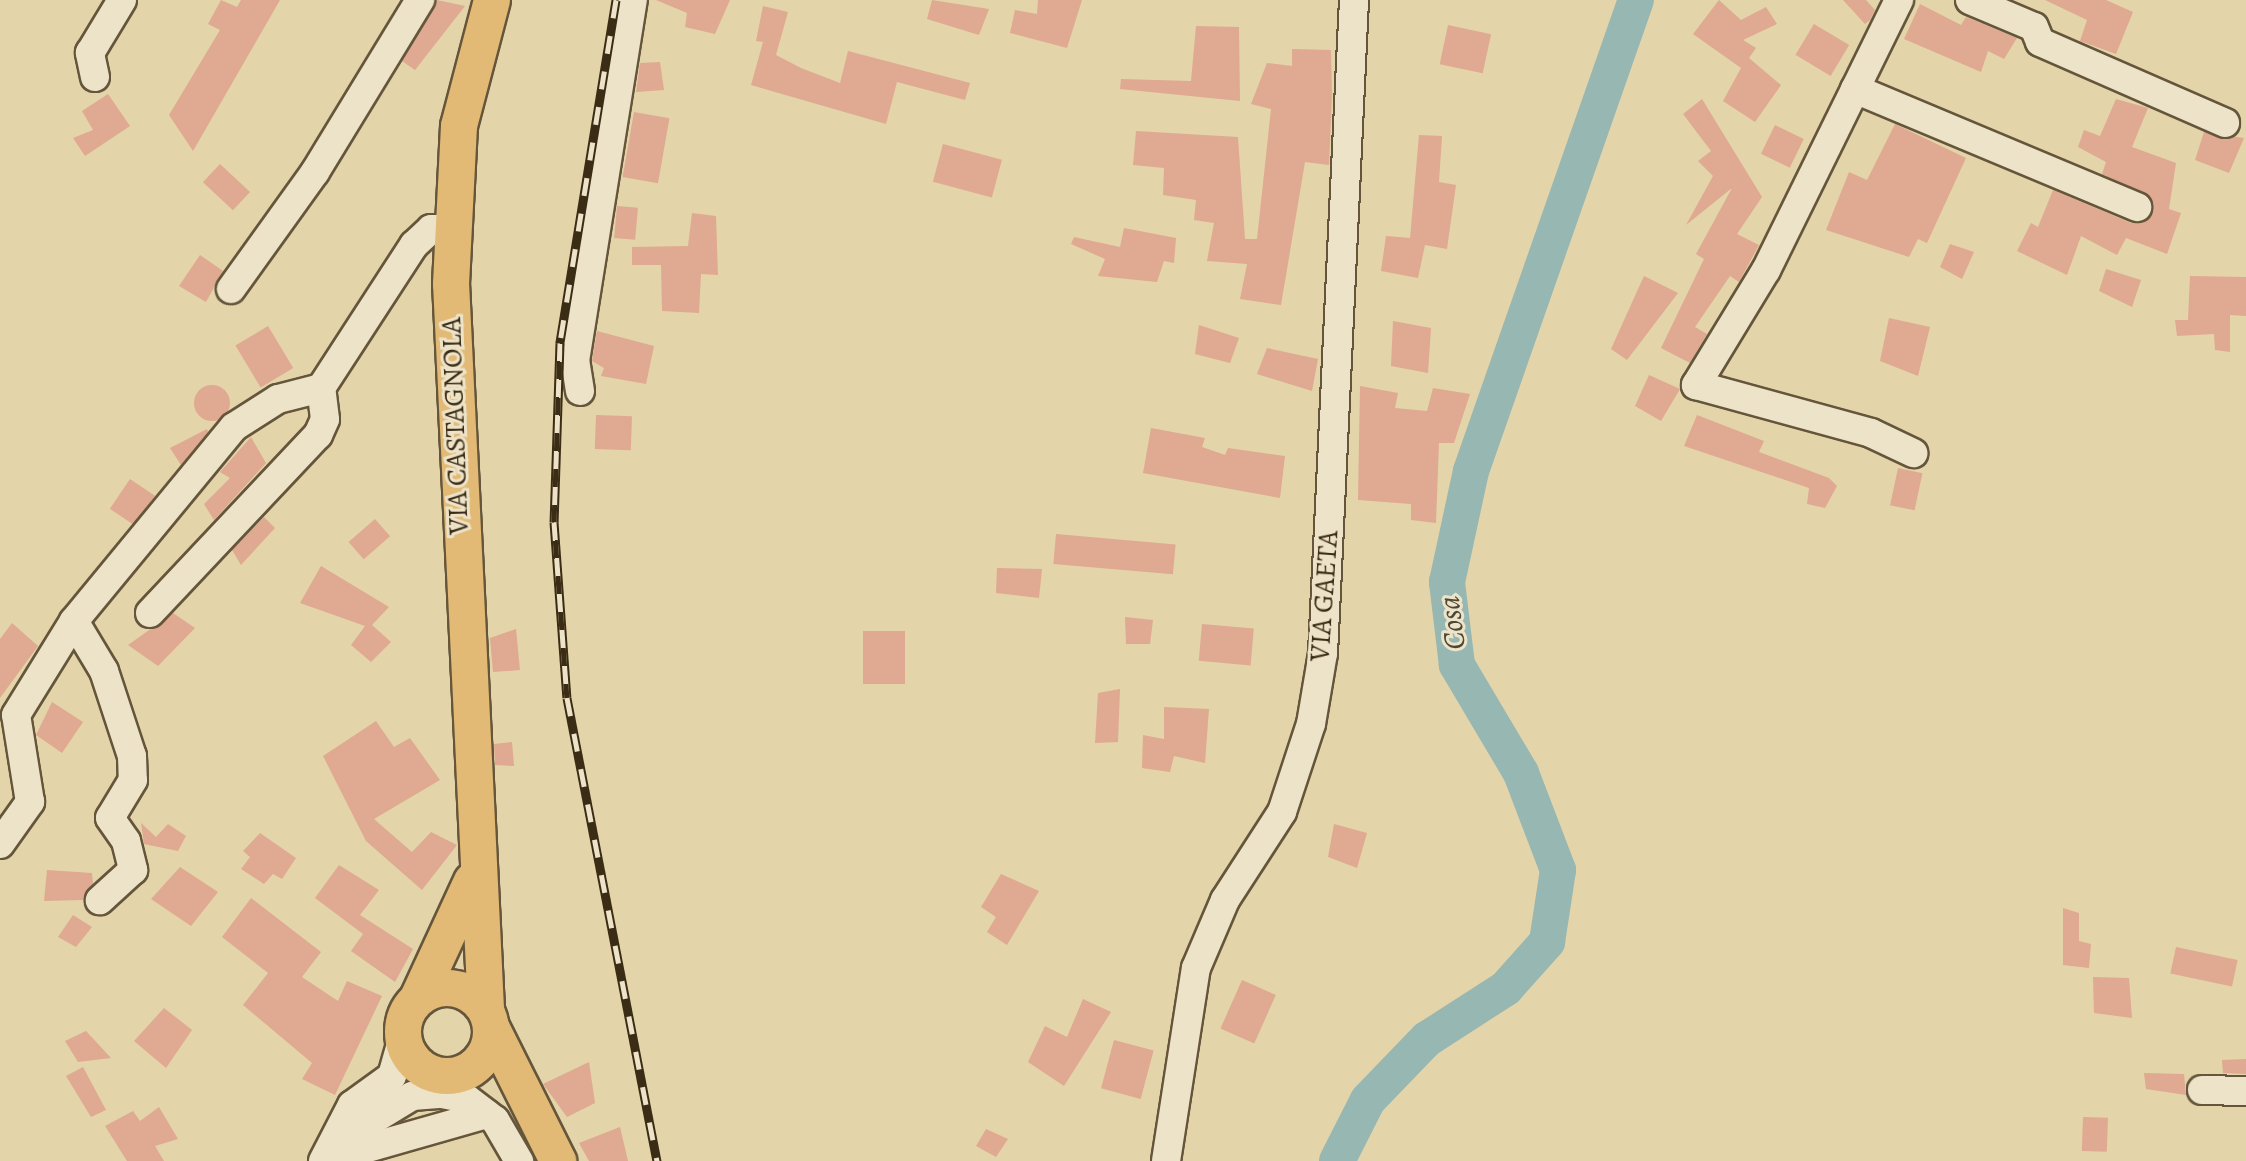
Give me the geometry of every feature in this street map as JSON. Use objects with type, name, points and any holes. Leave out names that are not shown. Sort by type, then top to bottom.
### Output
[{"type":"main road","name":"VIA CASTAGNOLA","points":[[489,1019],[459,549],[454,229],[459,126],[492,0]]},
{"type":"main road","points":[[479,856],[462,915],[418,998],[403,1037],[413,1060],[494,1095],[530,1158]]},
{"type":"main road","points":[[418,998],[454,988],[489,1019],[530,1158]]},
{"type":"main road","points":[[446,1074],[479,1063],[489,1019]]},
{"type":"street","points":[[95,77],[90,53],[122,0]]},
{"type":"street","points":[[231,289],[315,172],[420,0]]},
{"type":"street","points":[[580,391],[575,361],[633,0]]},
{"type":"street","name":"VIA GAETA","points":[[1166,1161],[1196,968],[1225,900],[1282,812],[1311,724],[1323,653],[1354,0]]},
{"type":"street","points":[[1899,0],[1766,270],[1696,385],[1871,433],[1913,453]]},
{"type":"street","points":[[1970,0],[2034,27],[2040,42],[2225,123]]},
{"type":"street","points":[[1855,89],[2137,207]]},
{"type":"street","points":[[150,613],[318,435],[325,419],[321,388],[414,245],[431,229],[454,229]]},
{"type":"street","points":[[0,844],[30,802],[16,715],[74,621],[234,427],[278,399],[321,388]]},
{"type":"street","points":[[74,621],[104,671],[132,756],[133,780],[110,818],[126,841],[133,870],[100,900]]},
{"type":"street","points":[[340,1151],[352,1105],[392,1076],[403,1037]]},
{"type":"street","points":[[340,1151],[383,1094],[446,1074]]},
{"type":"street","points":[[2202,1090],[2246,1091]]},
{"type":"street","points":[[340,1151],[366,1124],[412,1096],[467,1099],[487,1114],[530,1158]]},
{"type":"building","points":[[221,0],[237,7],[241,0],[280,0],[193,151],[169,115],[220,30],[208,24]]},
{"type":"building","points":[[437,0],[465,6],[415,70],[402,61]]},
{"type":"building","points":[[656,0],[730,0],[715,34],[685,27],[687,13]]},
{"type":"building","points":[[932,0],[989,9],[979,35],[927,19]]},
{"type":"building","points":[[1038,0],[1082,0],[1067,48],[1010,33],[1015,10],[1037,14]]},
{"type":"building","points":[[1719,0],[1741,20],[1766,7],[1777,24],[1743,40],[1756,48],[1749,58],[1781,85],[1755,122],[1723,101],[1741,68],[1693,34]]},
{"type":"building","points":[[1843,0],[1866,0],[1875,10],[1870,20],[1865,24]]},
{"type":"building","points":[[2045,0],[2106,0],[2133,12],[2116,54],[2080,41],[2087,20]]},
{"type":"building","points":[[1920,4],[1961,25],[1966,17],[2017,38],[2004,59],[1988,51],[1981,72],[1904,39]]},
{"type":"building","points":[[763,6],[788,12],[776,55],[801,68],[840,83],[848,51],[970,83],[965,100],[897,82],[886,124],[751,85],[763,42],[756,41]]},
{"type":"building","points":[[1814,24],[1849,45],[1831,76],[1795,55]]},
{"type":"building","points":[[1448,25],[1491,34],[1483,73],[1440,64]]},
{"type":"building","points":[[1196,26],[1239,27],[1240,101],[1120,89],[1121,79],[1191,81]]},
{"type":"building","points":[[1292,49],[1331,50],[1329,165],[1305,162],[1281,305],[1240,299],[1247,264],[1207,261],[1214,223],[1194,220],[1196,200],[1163,195],[1164,168],[1133,165],[1136,131],[1238,137],[1245,239],[1257,239],[1271,109],[1251,104],[1267,63],[1292,66]]},
{"type":"building","points":[[660,62],[664,90],[636,92],[640,63]]},
{"type":"building","points":[[108,94],[130,126],[85,156],[73,138],[93,130],[82,111]]},
{"type":"building","points":[[1702,99],[1762,197],[1737,234],[1759,245],[1739,282],[1730,276],[1695,327],[1707,334],[1690,363],[1661,348],[1704,259],[1696,254],[1732,188],[1686,225],[1713,176],[1698,161],[1711,151],[1683,114]]},
{"type":"building","points":[[2116,99],[2148,108],[2132,147],[2176,163],[2169,209],[2181,213],[2167,254],[2126,238],[2117,255],[2081,236],[2067,275],[2017,251],[2031,223],[2038,227],[2053,190],[2131,223],[2153,213],[2150,196],[2102,174],[2106,162],[2078,147],[2084,130],[2100,136]]},
{"type":"building","points":[[634,112],[669,118],[658,183],[623,177]]},
{"type":"building","points":[[1895,124],[1966,158],[1927,243],[1918,239],[1909,257],[1826,230],[1849,172],[1867,180]]},
{"type":"building","points":[[1775,125],[1804,139],[1790,168],[1761,154]]},
{"type":"building","points":[[2204,132],[2244,138],[2229,173],[2195,160]]},
{"type":"building","points":[[1419,135],[1442,136],[1439,182],[1456,185],[1447,249],[1425,245],[1418,278],[1381,271],[1386,236],[1410,238]]},
{"type":"building","points":[[943,144],[1002,160],[992,197],[933,182]]},
{"type":"building","points":[[220,164],[250,192],[233,210],[203,182]]},
{"type":"building","points":[[617,206],[638,208],[635,240],[614,238]]},
{"type":"building","points":[[692,213],[716,216],[718,275],[701,274],[699,313],[662,311],[661,265],[632,265],[632,247],[688,246]]},
{"type":"building","points":[[1124,228],[1176,238],[1174,263],[1164,261],[1157,282],[1098,276],[1105,259],[1071,244],[1074,237],[1120,247]]},
{"type":"building","points":[[1950,244],[1974,252],[1962,279],[1940,267]]},
{"type":"building","points":[[200,255],[223,271],[206,302],[179,286]]},
{"type":"building","points":[[2106,269],[2141,280],[2132,307],[2099,291]]},
{"type":"building","points":[[1644,276],[1678,293],[1627,360],[1611,349]]},
{"type":"building","points":[[2190,276],[2246,277],[2246,316],[2230,315],[2230,352],[2215,350],[2214,334],[2177,336],[2175,320],[2188,320]]},
{"type":"building","points":[[1889,318],[1930,327],[1918,376],[1880,361]]},
{"type":"building","points":[[1393,321],[1431,328],[1428,373],[1391,366]]},
{"type":"building","points":[[1199,325],[1239,338],[1230,363],[1195,354]]},
{"type":"building","points":[[268,326],[293,368],[261,388],[235,346]]},
{"type":"building","points":[[597,331],[654,346],[646,384],[601,376],[604,368],[592,361]]},
{"type":"building","points":[[1267,348],[1318,359],[1312,391],[1257,374]]},
{"type":"building","points":[[1649,375],[1680,389],[1661,421],[1635,406]]},
{"type":"building","points":[[212,385],[225,390],[230,403],[225,416],[212,421],[199,416],[194,403],[199,390]]},
{"type":"building","points":[[1360,386],[1398,393],[1395,408],[1427,411],[1433,388],[1470,394],[1454,443],[1439,443],[1436,523],[1411,520],[1411,504],[1358,500]]},
{"type":"building","points":[[596,415],[632,416],[631,450],[595,449]]},
{"type":"building","points":[[1697,415],[1764,441],[1759,452],[1829,478],[1837,486],[1825,508],[1807,504],[1809,488],[1684,446]]},
{"type":"building","points":[[1151,428],[1205,438],[1202,447],[1225,455],[1228,448],[1285,456],[1280,498],[1143,473]]},
{"type":"building","points":[[207,429],[208,432],[181,465],[170,448]]},
{"type":"building","points":[[251,437],[266,463],[214,520],[204,504],[230,478],[220,472]]},
{"type":"building","points":[[1898,468],[1922,473],[1915,510],[1890,505]]},
{"type":"building","points":[[130,479],[155,496],[135,526],[110,509]]},
{"type":"building","points":[[264,517],[275,528],[241,565],[232,550]]},
{"type":"building","points":[[375,519],[390,536],[364,559],[349,542]]},
{"type":"building","points":[[1056,534],[1176,544],[1173,574],[1053,564]]},
{"type":"building","points":[[321,566],[389,607],[372,625],[391,642],[371,662],[351,645],[365,626],[300,603]]},
{"type":"building","points":[[997,568],[1042,569],[1039,598],[996,593]]},
{"type":"building","points":[[173,613],[195,628],[158,666],[128,645]]},
{"type":"building","points":[[1125,617],[1153,620],[1150,644],[1126,644]]},
{"type":"building","points":[[12,623],[38,646],[0,698],[0,639]]},
{"type":"building","points":[[1202,624],[1254,629],[1251,665],[1199,661]]},
{"type":"building","points":[[516,629],[520,670],[493,672],[490,638]]},
{"type":"building","points":[[863,631],[905,631],[905,684],[863,684]]},
{"type":"building","points":[[1120,689],[1118,742],[1095,743],[1098,693]]},
{"type":"building","points":[[52,702],[83,722],[62,753],[36,735]]},
{"type":"building","points":[[1164,707],[1209,709],[1205,763],[1174,756],[1170,772],[1142,768],[1143,735],[1164,739]]},
{"type":"building","points":[[376,721],[394,747],[410,738],[440,780],[374,819],[412,852],[431,832],[457,845],[422,890],[366,841],[323,756]]},
{"type":"building","points":[[512,742],[514,766],[495,765],[494,744]]},
{"type":"building","points":[[141,823],[156,837],[168,824],[186,836],[178,851],[144,844]]},
{"type":"building","points":[[1334,824],[1367,833],[1357,868],[1328,857]]},
{"type":"building","points":[[260,833],[296,858],[282,879],[273,874],[264,884],[241,869],[250,857],[243,851]]},
{"type":"building","points":[[339,865],[379,890],[360,915],[413,949],[395,982],[351,951],[363,934],[315,898]]},
{"type":"building","points":[[180,867],[218,892],[191,926],[151,899]]},
{"type":"building","points":[[47,870],[92,873],[93,884],[83,900],[44,901]]},
{"type":"building","points":[[1001,874],[1039,891],[1007,945],[987,932],[996,917],[981,907]]},
{"type":"building","points":[[251,898],[321,952],[302,977],[338,1001],[347,981],[382,996],[335,1095],[302,1079],[312,1063],[243,1005],[268,973],[222,937]]},
{"type":"building","points":[[2063,908],[2079,913],[2079,941],[2091,944],[2089,968],[2063,965]]},
{"type":"building","points":[[73,915],[92,927],[76,947],[58,937]]},
{"type":"building","points":[[2176,947],[2238,960],[2232,987],[2170,973]]},
{"type":"building","points":[[2093,977],[2129,978],[2132,1018],[2094,1013]]},
{"type":"building","points":[[1242,980],[1276,995],[1254,1043],[1220,1028]]},
{"type":"building","points":[[1083,999],[1111,1012],[1064,1086],[1028,1062],[1045,1026],[1067,1037]]},
{"type":"building","points":[[164,1008],[192,1030],[166,1068],[134,1041]]},
{"type":"building","points":[[86,1031],[111,1058],[78,1062],[65,1041]]},
{"type":"building","points":[[1114,1040],[1154,1051],[1141,1099],[1101,1088]]},
{"type":"building","points":[[2246,1059],[2246,1074],[2223,1073],[2222,1060]]},
{"type":"building","points":[[589,1062],[595,1103],[567,1117],[543,1084]]},
{"type":"building","points":[[83,1067],[106,1110],[91,1117],[66,1076]]},
{"type":"building","points":[[2144,1073],[2184,1074],[2186,1095],[2146,1089]]},
{"type":"building","points":[[159,1107],[178,1139],[155,1146],[164,1161],[127,1161],[105,1126],[133,1111],[140,1121]]},
{"type":"building","points":[[2083,1117],[2108,1118],[2107,1152],[2082,1151]]},
{"type":"building","points":[[620,1127],[628,1161],[589,1161],[579,1143]]},
{"type":"building","points":[[986,1129],[1008,1139],[996,1157],[976,1146]]},
{"type":"waterway","name":"Cosa","points":[[1337,1161],[1368,1100],[1427,1039],[1506,988],[1547,942],[1558,870],[1521,773],[1457,665],[1447,582],[1471,471],[1636,0]]},
{"type":"railway","points":[[616,0],[560,343],[554,522],[567,698],[657,1161]]}]
